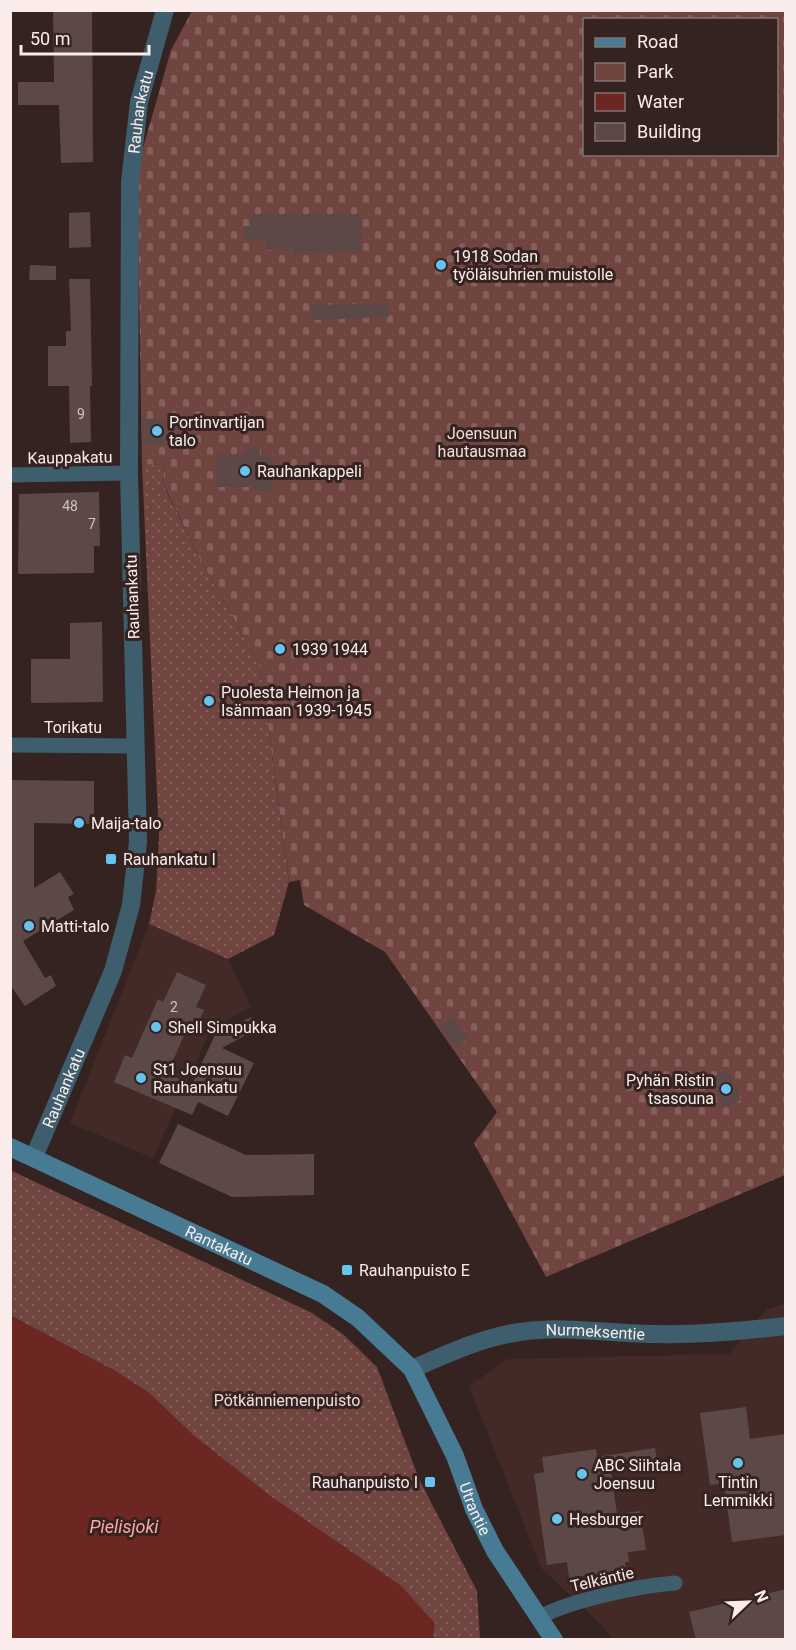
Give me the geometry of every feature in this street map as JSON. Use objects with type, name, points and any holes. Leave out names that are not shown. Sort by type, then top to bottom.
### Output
[{"type":"main road","name":"Rantakatu","points":[[10,1147],[323,1294],[358,1318],[412,1369]]},
{"type":"main road","name":"Utrantie","points":[[412,1369],[455,1456],[474,1509],[495,1551],[554,1640]]},
{"type":"street","name":"Rauhankatu","points":[[34,1157],[113,971],[131,905],[138,842],[129,473],[130,182],[139,102],[166,14]]},
{"type":"street","name":"Kauppakatu","points":[[10,475],[129,473]]},
{"type":"street","name":"Torikatu","points":[[10,745],[136,746]]},
{"type":"street","name":"Nurmeksentie","points":[[412,1369],[476,1343],[521,1332],[584,1330],[657,1334],[737,1331],[786,1326]]},
{"type":"street","name":"Telkäntie","points":[[539,1617],[556,1608],[657,1584],[675,1583]]},
{"type":"shaded area","points":[[149,924],[228,959],[251,1007],[211,1029],[153,1158],[70,1123]]},
{"type":"shaded area","points":[[785,1304],[785,1639],[612,1639],[605,1628],[541,1568],[469,1386],[508,1359],[729,1354],[767,1309]]},
{"type":"green space","name":"Joensuun hautausmaa","points":[[192,11],[785,11],[785,1175],[546,1277],[474,1143],[497,1112],[385,952],[304,905],[300,880],[289,882],[260,665],[198,555],[164,485],[163,464],[142,465],[137,169],[171,50]]},
{"type":"green space","points":[[163,464],[164,486],[198,555],[260,665],[289,882],[274,935],[228,959],[149,924],[156,891],[159,837],[142,465]]},
{"type":"green space","name":"Pötkänniemenpuisto","points":[[10,1170],[312,1313],[344,1335],[377,1367],[419,1479],[477,1591],[480,1639],[435,1639],[401,1586],[270,1496],[194,1436],[149,1393],[115,1371],[11,1316]]},
{"type":"water","name":"Pielisjoki","points":[[10,1316],[115,1371],[149,1393],[194,1436],[270,1496],[401,1586],[435,1623],[433,1637],[435,1639],[11,1639]]},
{"type":"building","points":[[53,10],[92,10],[93,162],[61,163],[59,105],[18,105],[18,82],[54,82]]},
{"type":"building","points":[[90,212],[91,247],[69,248],[69,213]]},
{"type":"building","points":[[251,214],[361,214],[362,252],[292,254],[292,249],[267,250],[266,240],[244,240],[243,226],[251,226]]},
{"type":"building","points":[[30,265],[56,266],[56,280],[29,280]]},
{"type":"building","points":[[69,279],[90,279],[91,442],[70,443],[69,386],[48,386],[48,346],[66,346],[66,331],[71,331]]},
{"type":"building","points":[[389,303],[389,317],[311,320],[311,305]]},
{"type":"building","name":"Portinvartijan talo","points":[[165,419],[166,444],[142,445],[141,420]]},
{"type":"building","name":"Rauhankappeli","points":[[246,447],[260,447],[260,456],[273,456],[273,491],[253,491],[253,487],[217,487],[216,455],[246,454]]},
{"type":"building","points":[[99,492],[100,546],[94,546],[94,573],[18,574],[19,494]]},
{"type":"building","points":[[102,622],[103,702],[31,703],[31,659],[70,659],[70,623]]},
{"type":"building","points":[[10,780],[94,781],[94,824],[34,823],[34,888],[60,872],[74,894],[68,897],[74,910],[23,941],[45,978],[51,975],[56,986],[25,1006],[10,985]]},
{"type":"building","points":[[177,972],[206,985],[196,1007],[204,1010],[194,1032],[187,1029],[167,1074],[192,1084],[215,1035],[251,1017],[257,1029],[222,1048],[254,1063],[228,1116],[198,1102],[192,1115],[114,1082],[125,1055],[132,1058],[158,999],[163,1002]]},
{"type":"building","points":[[452,1017],[468,1038],[455,1048],[439,1026]]},
{"type":"building","name":"Pyhän Ristin tsasouna","points":[[728,1070],[741,1100],[724,1108],[711,1078]]},
{"type":"building","points":[[178,1124],[246,1155],[314,1154],[314,1195],[232,1197],[159,1163]]},
{"type":"building","points":[[746,1407],[750,1439],[786,1434],[786,1535],[732,1542],[724,1483],[710,1485],[700,1413]]},
{"type":"building","points":[[655,1448],[658,1466],[611,1472],[617,1514],[640,1511],[646,1550],[628,1552],[629,1562],[625,1562],[626,1570],[569,1578],[567,1562],[547,1565],[534,1474],[544,1472],[542,1457],[596,1449],[597,1457]]},
{"type":"building","points":[[786,1589],[786,1640],[696,1640],[689,1612]]},
{"type":"place","name":"1918 Sodan työläisuhrien muistolle","points":[[441,265]]},
{"type":"place","name":"Portinvartijan talo","points":[[157,431]]},
{"type":"place","name":"Rauhankappeli","points":[[245,471]]},
{"type":"place","name":"1939 1944","points":[[280,649]]},
{"type":"place","name":"Puolesta Heimon ja Isänmaan 1939-1945","points":[[209,701]]},
{"type":"place","name":"Maija-talo","points":[[79,823]]},
{"type":"place","name":"Rauhankatu I","points":[[111,859]]},
{"type":"place","name":"Matti-talo","points":[[29,926]]},
{"type":"place","name":"Shell Simpukka","points":[[156,1027]]},
{"type":"place","name":"St1 Joensuu Rauhankatu","points":[[141,1078]]},
{"type":"place","name":"Pyhän Ristin tsasouna","points":[[726,1089]]},
{"type":"place","name":"Rauhanpuisto E","points":[[347,1270]]},
{"type":"place","name":"Tintin Lemmikki","points":[[738,1463]]},
{"type":"place","name":"ABC Siihtala Joensuu","points":[[582,1474]]},
{"type":"place","name":"Rauhanpuisto I","points":[[430,1482]]},
{"type":"place","name":"Hesburger","points":[[557,1519]]}]
